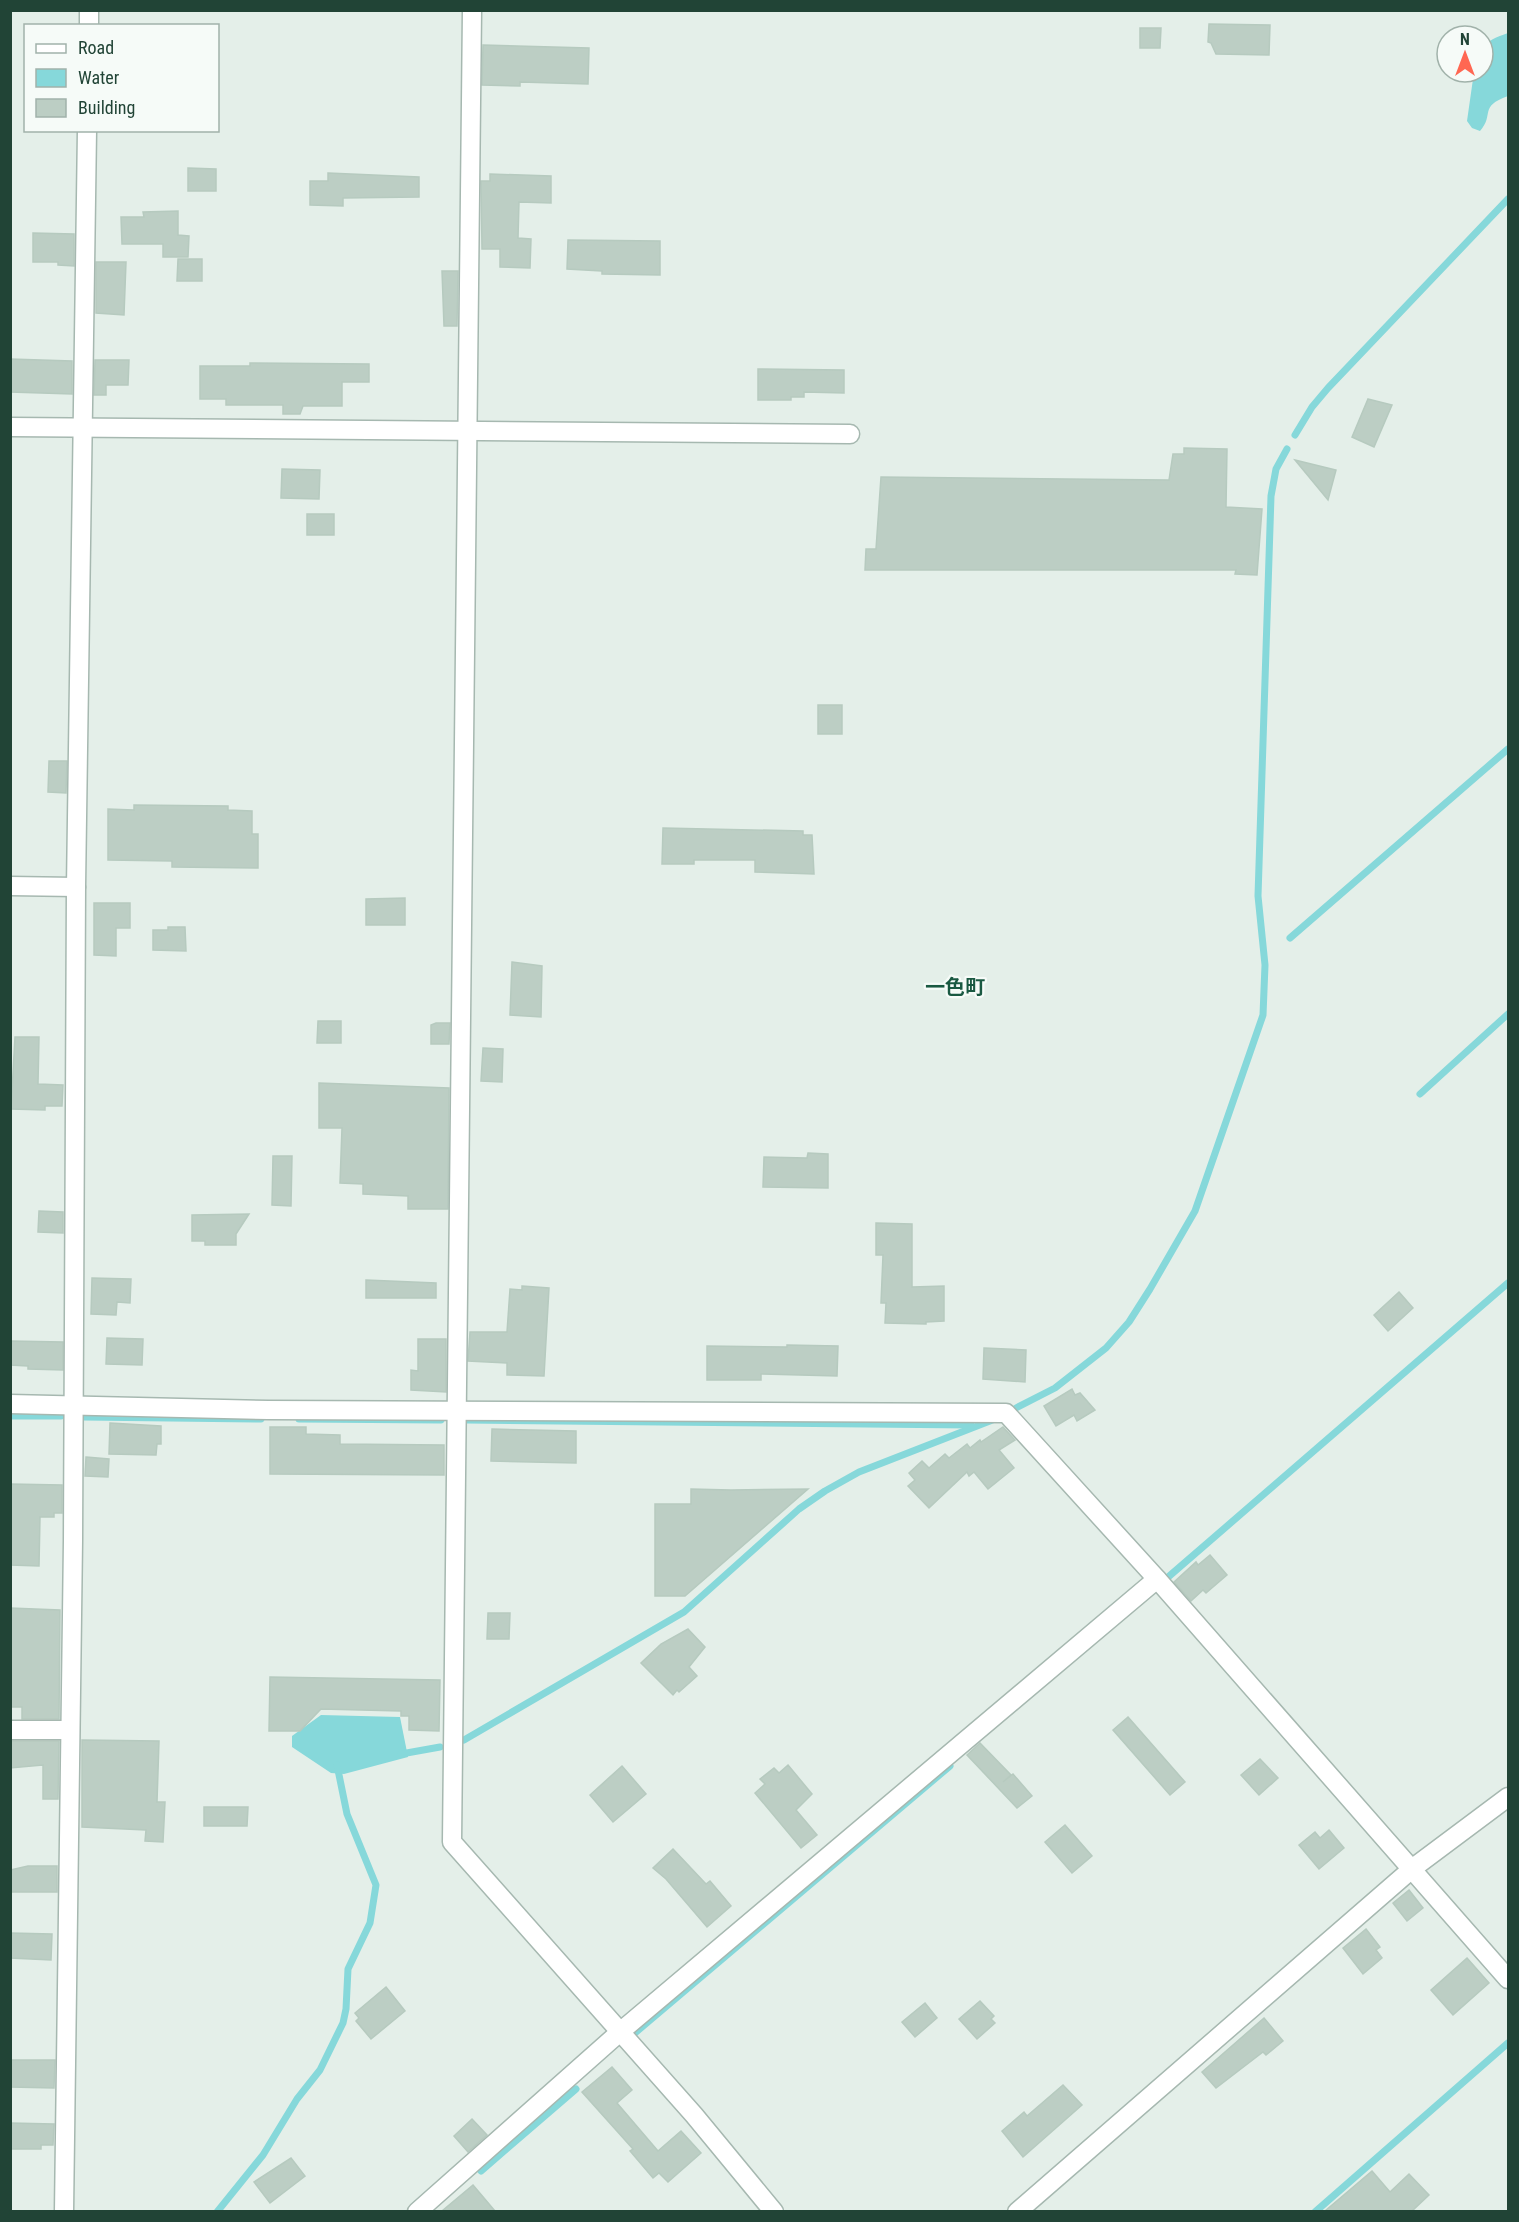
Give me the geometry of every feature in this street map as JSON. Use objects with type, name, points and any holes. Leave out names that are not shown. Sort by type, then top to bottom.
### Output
[{"type":"street","points":[[472,10],[452,1842],[774,2211]]},
{"type":"street","points":[[64,2211],[74,1405],[76,887],[87,132]]},
{"type":"street","points":[[10,427],[850,434]]},
{"type":"street","points":[[10,886],[76,887]]},
{"type":"street","points":[[10,1404],[457,1411],[1006,1413],[1158,1579],[1509,1979]]},
{"type":"street","points":[[417,2211],[620,2032],[1158,1579]]},
{"type":"street","points":[[10,1730],[70,1731]]},
{"type":"street","points":[[1017,2211],[1413,1868],[1509,1797]]},
{"type":"water","points":[[1508,33],[1508,96],[1490,107],[1480,131],[1472,128],[1467,121],[1472,84],[1495,84],[1495,38]]},
{"type":"water","points":[[321,1715],[400,1717],[408,1757],[344,1774],[331,1773],[292,1747],[292,1736]]},
{"type":"building","points":[[1209,24],[1270,25],[1269,55],[1216,54],[1211,43],[1208,42]]},
{"type":"building","points":[[1140,28],[1161,28],[1160,48],[1140,48]]},
{"type":"building","points":[[483,45],[589,48],[588,84],[520,82],[520,86],[482,85]]},
{"type":"building","points":[[188,168],[216,169],[216,191],[188,191]]},
{"type":"building","points":[[328,173],[419,177],[419,197],[343,198],[343,206],[310,205],[310,181],[328,181]]},
{"type":"building","points":[[490,174],[551,176],[551,203],[519,202],[518,238],[531,239],[530,268],[500,267],[500,249],[482,249],[481,181],[490,181]]},
{"type":"building","points":[[178,211],[178,235],[189,236],[188,257],[163,257],[163,244],[122,244],[121,217],[144,217],[143,212]]},
{"type":"building","points":[[33,233],[74,234],[74,266],[58,265],[58,262],[33,262]]},
{"type":"building","points":[[568,240],[660,241],[660,275],[602,274],[602,271],[567,269]]},
{"type":"building","points":[[178,259],[202,259],[202,281],[177,281]]},
{"type":"building","points":[[96,262],[126,262],[124,315],[96,313]]},
{"type":"building","points":[[442,271],[458,271],[457,326],[444,326]]},
{"type":"building","points":[[10,359],[72,361],[72,394],[10,392]]},
{"type":"building","points":[[95,360],[129,360],[128,385],[106,385],[106,395],[94,395]]},
{"type":"building","points":[[250,363],[369,364],[369,382],[342,382],[342,406],[303,406],[300,414],[283,414],[283,405],[226,405],[226,399],[200,399],[200,366],[250,366]]},
{"type":"building","points":[[758,369],[844,370],[844,393],[804,392],[804,397],[791,397],[791,400],[758,400]]},
{"type":"building","points":[[1368,399],[1392,405],[1374,447],[1352,437]]},
{"type":"building","points":[[1184,448],[1227,449],[1226,507],[1262,509],[1257,575],[1235,574],[1236,570],[865,570],[866,549],[876,549],[881,477],[1169,480],[1173,454],[1184,454]]},
{"type":"building","points":[[1295,460],[1336,470],[1328,500]]},
{"type":"building","points":[[282,469],[320,470],[319,499],[281,498]]},
{"type":"building","points":[[307,514],[334,514],[334,535],[307,535]]},
{"type":"building","points":[[818,705],[842,705],[842,734],[818,734]]},
{"type":"building","points":[[49,761],[67,761],[66,793],[48,792]]},
{"type":"building","points":[[134,805],[228,806],[228,810],[252,811],[252,834],[258,834],[258,868],[172,867],[172,861],[108,860],[108,809],[134,810]]},
{"type":"building","points":[[663,828],[803,831],[803,835],[812,835],[814,874],[755,872],[755,860],[694,860],[694,864],[662,864]]},
{"type":"building","points":[[405,898],[405,925],[366,925],[366,899]]},
{"type":"building","points":[[94,903],[130,903],[130,928],[116,928],[116,956],[94,955]]},
{"type":"building","points":[[168,927],[185,927],[186,951],[153,950],[153,930],[168,930]]},
{"type":"building","points":[[512,962],[542,966],[541,1017],[510,1015]]},
{"type":"building","points":[[318,1021],[341,1021],[341,1043],[317,1043]]},
{"type":"building","points":[[450,1023],[449,1044],[431,1044],[431,1025]]},
{"type":"building","points":[[15,1037],[39,1037],[38,1084],[63,1085],[62,1106],[45,1106],[45,1110],[11,1109]]},
{"type":"building","points":[[483,1048],[503,1049],[502,1082],[481,1081]]},
{"type":"building","points":[[319,1083],[449,1088],[448,1209],[408,1209],[408,1196],[363,1194],[363,1184],[340,1183],[342,1128],[319,1128]]},
{"type":"building","points":[[808,1153],[828,1154],[828,1188],[763,1187],[764,1157],[807,1158]]},
{"type":"building","points":[[273,1156],[292,1156],[291,1206],[272,1205]]},
{"type":"building","points":[[39,1211],[63,1212],[63,1233],[38,1232]]},
{"type":"building","points":[[249,1214],[236,1234],[236,1245],[205,1245],[205,1241],[192,1241],[192,1215]]},
{"type":"building","points":[[876,1223],[912,1224],[912,1287],[944,1286],[944,1321],[926,1322],[926,1324],[885,1323],[886,1303],[881,1303],[883,1255],[876,1255]]},
{"type":"building","points":[[92,1278],[131,1279],[130,1303],[117,1302],[116,1315],[91,1314]]},
{"type":"building","points":[[366,1280],[436,1283],[436,1298],[366,1298]]},
{"type":"building","points":[[522,1286],[549,1288],[544,1376],[507,1375],[507,1363],[468,1361],[470,1332],[507,1332],[510,1289],[522,1290]]},
{"type":"building","points":[[1399,1292],[1413,1308],[1388,1331],[1374,1315]]},
{"type":"building","points":[[107,1338],[143,1339],[142,1365],[106,1364]]},
{"type":"building","points":[[418,1339],[446,1339],[446,1392],[411,1390],[411,1370],[418,1371]]},
{"type":"building","points":[[10,1341],[63,1342],[63,1370],[28,1369],[28,1366],[10,1365]]},
{"type":"building","points":[[787,1345],[838,1346],[837,1376],[761,1374],[761,1380],[707,1380],[707,1346],[787,1347]]},
{"type":"building","points":[[984,1348],[1026,1350],[1025,1382],[983,1379]]},
{"type":"building","points":[[1072,1389],[1075,1395],[1080,1393],[1095,1410],[1077,1421],[1074,1415],[1056,1426],[1044,1406]]},
{"type":"building","points":[[110,1423],[161,1426],[161,1444],[157,1444],[156,1455],[109,1454]]},
{"type":"building","points":[[270,1427],[306,1427],[306,1434],[340,1435],[340,1444],[444,1445],[444,1475],[270,1474]]},
{"type":"building","points":[[1003,1427],[1015,1440],[999,1450],[1014,1468],[988,1489],[974,1472],[969,1476],[967,1472],[929,1508],[908,1486],[915,1480],[909,1473],[922,1461],[929,1468],[945,1454],[949,1458],[967,1444],[970,1448]]},
{"type":"building","points":[[492,1429],[576,1431],[576,1463],[491,1461]]},
{"type":"building","points":[[86,1457],[109,1459],[108,1477],[85,1476]]},
{"type":"building","points":[[10,1484],[62,1485],[62,1513],[54,1513],[54,1517],[40,1517],[39,1566],[10,1565]]},
{"type":"building","points":[[691,1489],[808,1489],[685,1596],[655,1596],[655,1504],[691,1504]]},
{"type":"building","points":[[1210,1555],[1227,1575],[1206,1593],[1203,1590],[1191,1601],[1174,1582],[1196,1562],[1198,1565]]},
{"type":"building","points":[[10,1608],[60,1610],[59,1719],[22,1719],[22,1707],[10,1707]]},
{"type":"building","points":[[488,1613],[510,1613],[509,1639],[487,1639]]},
{"type":"building","points":[[688,1629],[705,1647],[689,1667],[697,1676],[673,1695],[641,1663],[661,1644]]},
{"type":"building","points":[[270,1677],[440,1680],[439,1731],[409,1730],[409,1716],[401,1716],[401,1711],[321,1709],[300,1731],[269,1731]]},
{"type":"building","points":[[1128,1717],[1185,1782],[1170,1795],[1113,1730]]},
{"type":"building","points":[[82,1740],[159,1741],[157,1802],[165,1802],[163,1842],[145,1841],[146,1830],[82,1827]]},
{"type":"building","points":[[10,1741],[59,1741],[58,1799],[43,1799],[43,1765],[10,1768]]},
{"type":"building","points":[[980,1743],[1011,1775],[1003,1782],[1013,1774],[1032,1796],[1017,1808],[967,1755]]},
{"type":"building","points":[[1260,1759],[1278,1778],[1259,1795],[1241,1775]]},
{"type":"building","points":[[788,1765],[812,1794],[796,1810],[817,1835],[801,1848],[755,1793],[765,1784],[760,1779],[774,1768],[779,1773]]},
{"type":"building","points":[[622,1766],[646,1794],[613,1822],[590,1795]]},
{"type":"building","points":[[204,1807],[248,1807],[247,1826],[204,1826]]},
{"type":"building","points":[[1065,1825],[1092,1856],[1072,1873],[1045,1842]]},
{"type":"building","points":[[1329,1830],[1344,1848],[1319,1869],[1299,1845],[1315,1832],[1320,1838]]},
{"type":"building","points":[[673,1849],[706,1884],[710,1881],[731,1906],[707,1927],[666,1879],[653,1868]]},
{"type":"building","points":[[28,1866],[57,1866],[57,1892],[10,1892],[10,1870]]},
{"type":"building","points":[[1409,1890],[1423,1908],[1407,1921],[1393,1903]]},
{"type":"building","points":[[1366,1929],[1380,1947],[1376,1950],[1382,1958],[1363,1974],[1343,1948]]},
{"type":"building","points":[[10,1933],[52,1934],[51,1960],[10,1958]]},
{"type":"building","points":[[1467,1958],[1489,1983],[1453,2015],[1431,1990]]},
{"type":"building","points":[[386,1987],[405,2011],[371,2039],[356,2021],[359,2018],[355,2013]]},
{"type":"building","points":[[980,2001],[994,2016],[991,2019],[995,2023],[977,2039],[959,2019]]},
{"type":"building","points":[[925,2003],[937,2018],[915,2037],[902,2022]]},
{"type":"building","points":[[1264,2018],[1283,2041],[1266,2055],[1263,2052],[1216,2088],[1202,2072]]},
{"type":"building","points":[[10,2060],[55,2060],[54,2088],[10,2087]]},
{"type":"building","points":[[612,2067],[632,2090],[617,2103],[658,2151],[681,2131],[701,2153],[668,2182],[659,2173],[653,2178],[630,2151],[633,2149],[582,2092]]},
{"type":"building","points":[[1063,2085],[1082,2105],[1023,2157],[1002,2131],[1024,2112],[1027,2116]]},
{"type":"building","points":[[472,2119],[487,2135],[468,2152],[454,2136]]},
{"type":"building","points":[[10,2123],[54,2124],[53,2145],[41,2145],[41,2149],[10,2149]]},
{"type":"building","points":[[291,2158],[305,2176],[270,2203],[254,2182]]},
{"type":"building","points":[[1372,2171],[1390,2192],[1409,2174],[1429,2195],[1412,2211],[1325,2211]]},
{"type":"building","points":[[473,2185],[495,2211],[442,2211]]},
{"type":"waterway","points":[[1295,435],[1312,407],[1328,388],[1508,199]]},
{"type":"waterway","points":[[1016,1408],[1055,1388],[1106,1348],[1129,1322],[1150,1289],[1195,1211],[1263,1015],[1265,965],[1258,896],[1271,496],[1276,469],[1287,449]]},
{"type":"waterway","points":[[1290,938],[1508,749]]},
{"type":"waterway","points":[[1420,1094],[1508,1014]]},
{"type":"waterway","points":[[1167,1578],[1508,1283]]},
{"type":"waterway","points":[[10,1416],[61,1416]]},
{"type":"waterway","points":[[83,1417],[261,1419]]},
{"type":"waterway","points":[[299,1419],[441,1420]]},
{"type":"waterway","points":[[464,1740],[684,1612],[799,1509],[825,1491],[859,1472],[995,1419]]},
{"type":"waterway","points":[[467,1420],[971,1425]]},
{"type":"waterway","points":[[401,1754],[440,1747]]},
{"type":"waterway","points":[[217,2212],[263,2155],[297,2099],[320,2070],[343,2023],[348,1969],[370,1923],[376,1885],[347,1814],[337,1765]]},
{"type":"waterway","points":[[629,2038],[950,1766]]},
{"type":"waterway","points":[[1315,2212],[1508,2043]]},
{"type":"waterway","points":[[481,2171],[576,2089]]},
{"type":"district","name":"一色町","points":[[955,987]]}]
